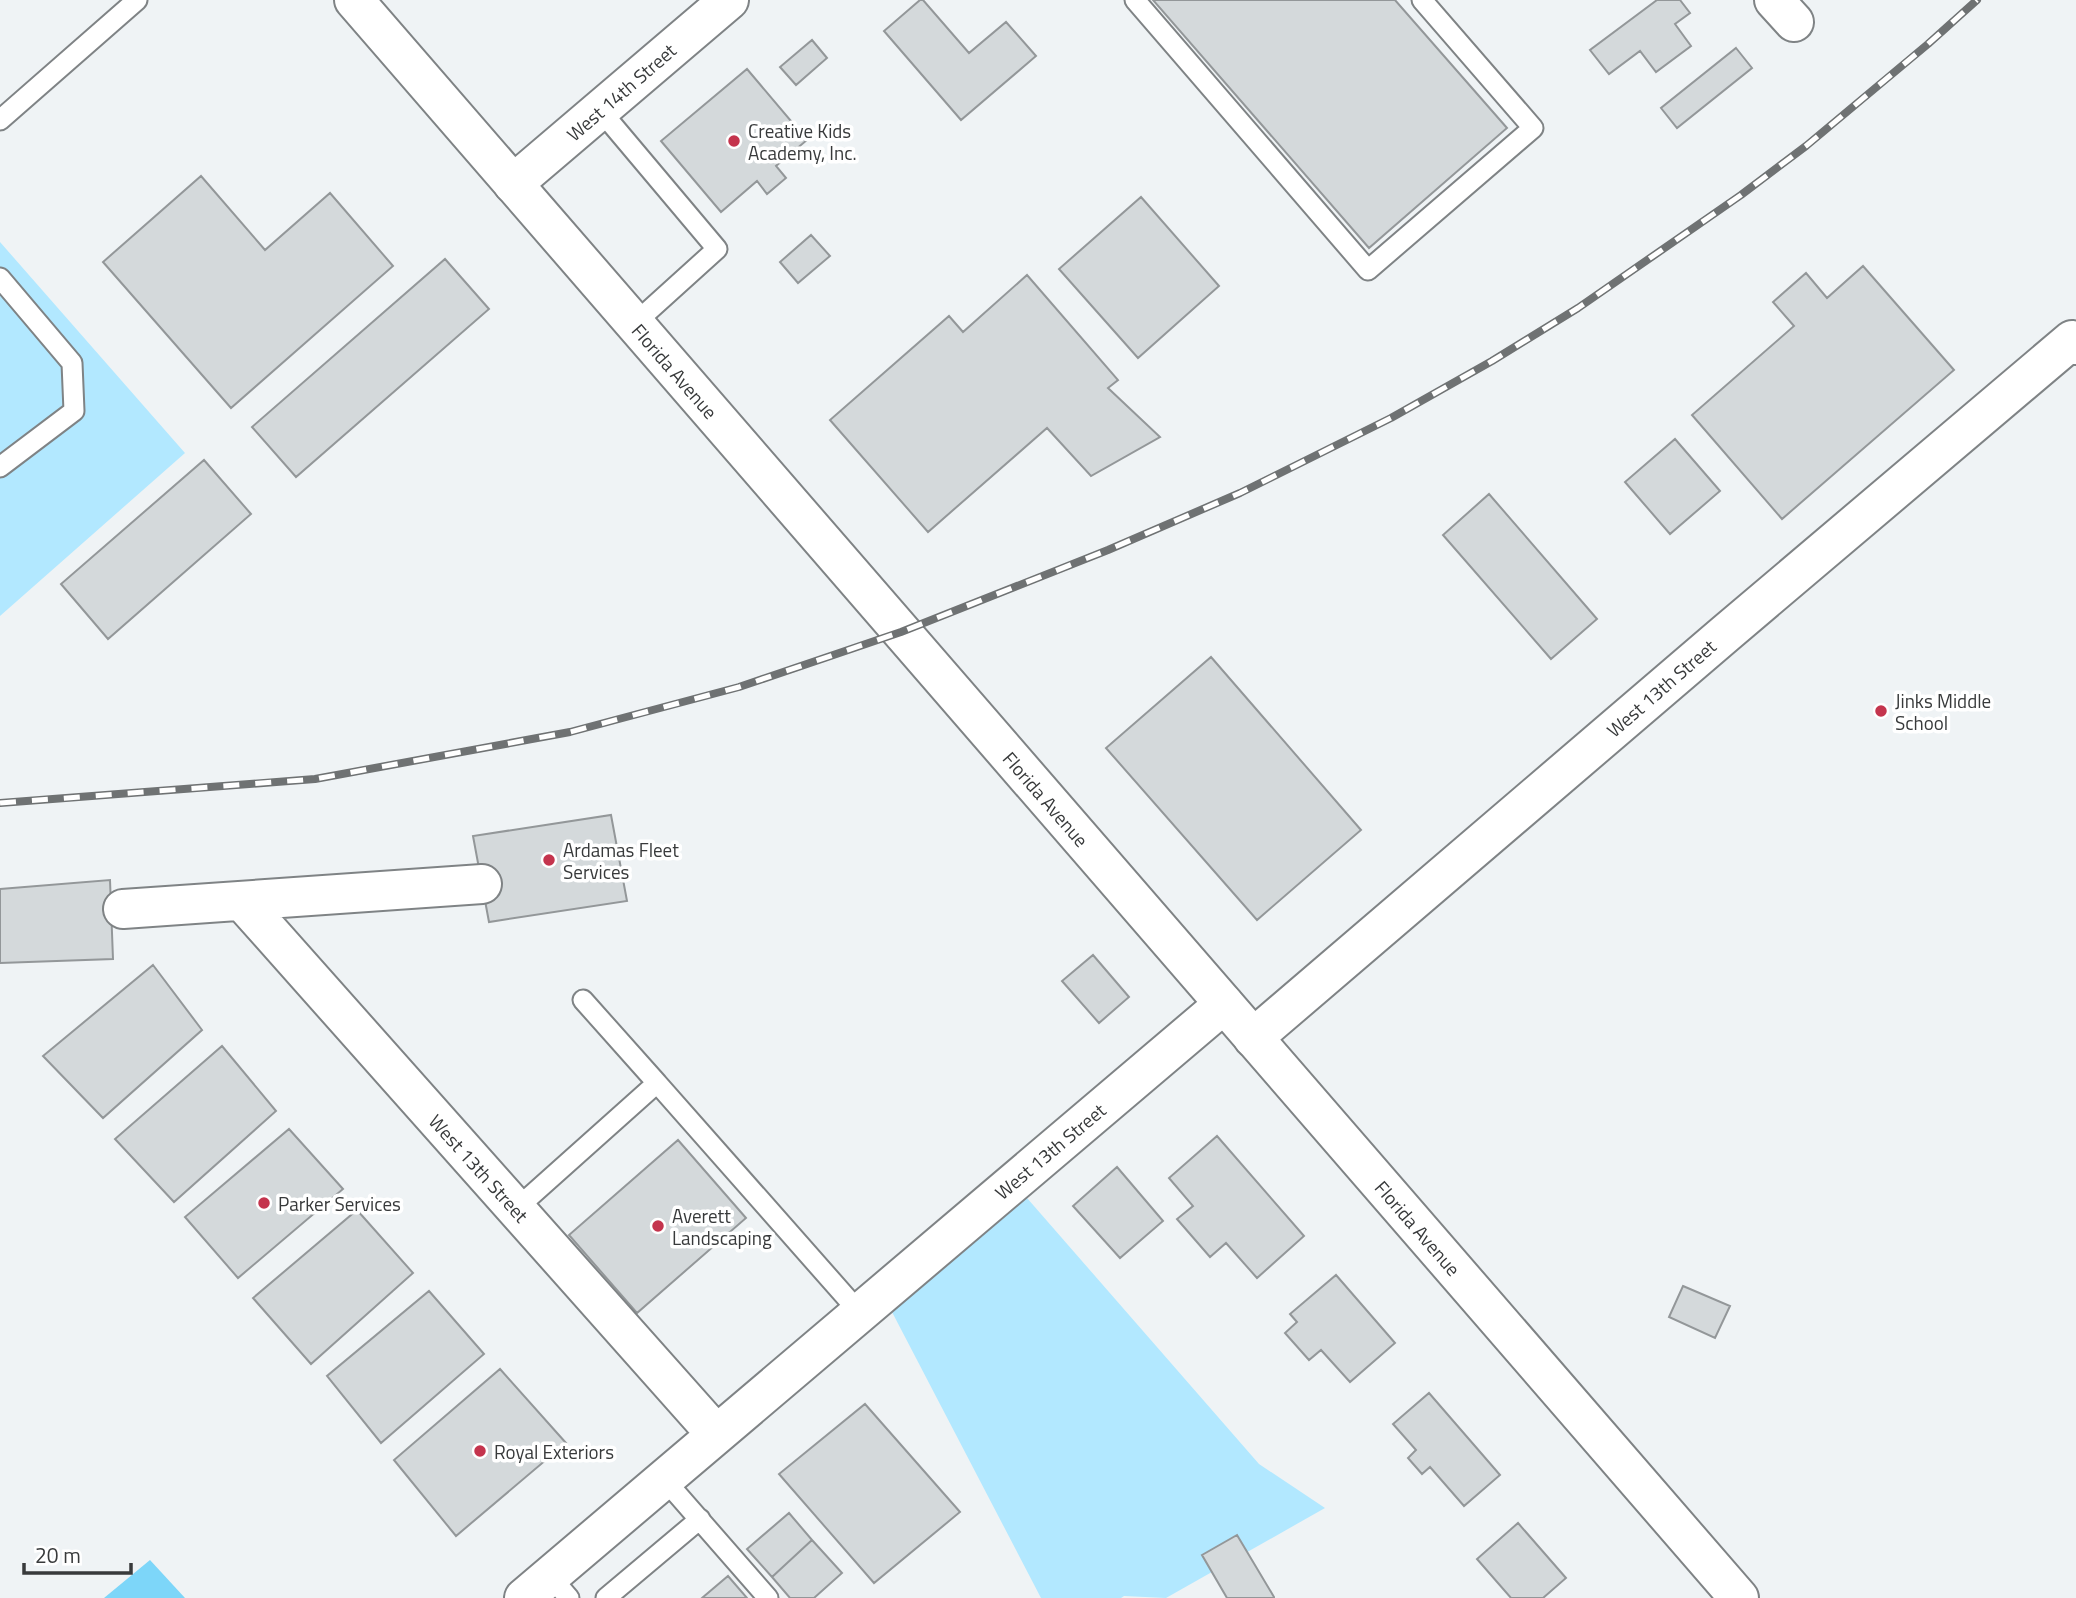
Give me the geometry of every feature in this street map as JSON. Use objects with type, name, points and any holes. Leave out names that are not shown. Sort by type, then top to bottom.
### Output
[{"type":"street","name":"Florida Avenue","points":[[354,0],[1739,1598]]},
{"type":"street","name":"West 14th Street","points":[[513,184],[729,0]]},
{"type":"street","name":"West 13th Street","points":[[1253,1038],[1745,616],[2074,343]]},
{"type":"street","points":[[123,909],[482,884]]},
{"type":"street","name":"West 13th Street","points":[[242,901],[716,1434]]},
{"type":"street","name":"West 13th Street","points":[[547,1591],[664,1479],[1224,1004]]},
{"type":"lane","points":[[0,120],[137,0]]},
{"type":"lane","points":[[1135,0],[1368,270],[1533,128],[1422,0]]},
{"type":"lane","points":[[600,110],[717,249],[634,324]]},
{"type":"lane","points":[[0,278],[72,363],[74,411],[0,467]]},
{"type":"lane","points":[[583,1000],[860,1312]]},
{"type":"lane","points":[[516,1209],[657,1083]]},
{"type":"lane","points":[[664,1479],[768,1598]]},
{"type":"lane","points":[[606,1598],[700,1519]]},
{"type":"shaded area","points":[[0,242],[185,453],[0,616]]},
{"type":"shaded area","points":[[1027,1198],[1259,1464],[1325,1508],[1166,1598],[1041,1598],[892,1312]]},
{"type":"shaded area","points":[[150,1560],[185,1598],[104,1598]]},
{"type":"building","points":[[923,0],[969,53],[1006,22],[1036,56],[961,120],[884,31]]},
{"type":"building","points":[[1153,0],[1395,0],[1507,128],[1369,248]]},
{"type":"building","points":[[1657,0],[1680,0],[1690,13],[1675,24],[1691,46],[1656,72],[1640,51],[1609,74],[1590,50]]},
{"type":"building","points":[[812,40],[827,58],[796,85],[780,67]]},
{"type":"building","points":[[1736,48],[1752,68],[1677,128],[1661,108]]},
{"type":"building","name":"Creative Kids Academy, Inc.","points":[[747,69],[807,140],[776,166],[786,178],[767,194],[757,181],[721,212],[661,141]]},
{"type":"building","points":[[201,176],[265,250],[330,193],[393,266],[231,408],[103,262]]},
{"type":"building","points":[[1141,197],[1219,286],[1138,358],[1059,269]]},
{"type":"building","points":[[811,235],[830,256],[798,283],[780,262]]},
{"type":"building","points":[[445,259],[489,309],[296,477],[252,427]]},
{"type":"building","points":[[1863,266],[1954,370],[1782,519],[1692,415],[1794,326],[1773,302],[1806,273],[1827,298]]},
{"type":"building","points":[[1027,275],[1118,380],[1108,388],[1160,437],[1091,476],[1047,428],[928,532],[830,420],[949,316],[963,332]]},
{"type":"building","points":[[1675,439],[1720,491],[1670,534],[1625,482]]},
{"type":"building","points":[[204,460],[251,514],[108,639],[61,584]]},
{"type":"building","points":[[1489,494],[1597,619],[1551,659],[1443,535]]},
{"type":"building","points":[[1211,657],[1361,830],[1257,920],[1106,748]]},
{"type":"building","name":"Ardamas Fleet Services","points":[[611,815],[627,901],[489,922],[473,836]]},
{"type":"building","points":[[110,880],[113,959],[0,963],[0,889]]},
{"type":"building","points":[[1093,955],[1129,997],[1099,1023],[1062,981]]},
{"type":"building","points":[[153,965],[202,1030],[103,1118],[43,1056]]},
{"type":"building","points":[[222,1046],[276,1111],[174,1202],[115,1139]]},
{"type":"building","name":"Parker Services","points":[[289,1129],[343,1189],[238,1278],[185,1217]]},
{"type":"building","points":[[1217,1136],[1304,1236],[1257,1278],[1226,1243],[1210,1257],[1177,1219],[1193,1206],[1169,1178]]},
{"type":"building","name":"Averett Landscaping","points":[[678,1140],[746,1218],[637,1313],[569,1235]]},
{"type":"building","points":[[1117,1167],[1163,1221],[1120,1258],[1073,1206]]},
{"type":"building","points":[[357,1210],[413,1273],[311,1364],[253,1298]]},
{"type":"building","points":[[1336,1275],[1395,1343],[1350,1382],[1321,1350],[1309,1360],[1285,1333],[1297,1322],[1290,1314]]},
{"type":"building","points":[[1683,1286],[1730,1306],[1715,1338],[1669,1317]]},
{"type":"building","points":[[429,1291],[484,1354],[381,1443],[327,1376]]},
{"type":"building","name":"Royal Exteriors","points":[[500,1369],[566,1443],[456,1536],[394,1460]]},
{"type":"building","points":[[1429,1393],[1500,1475],[1464,1506],[1430,1467],[1422,1474],[1408,1458],[1416,1450],[1393,1424]]},
{"type":"building","points":[[865,1404],[960,1512],[874,1583],[779,1474]]},
{"type":"building","points":[[789,1513],[812,1540],[772,1577],[747,1549]]},
{"type":"building","points":[[1518,1523],[1566,1578],[1543,1598],[1511,1598],[1477,1559]]},
{"type":"building","points":[[1237,1535],[1274,1598],[1227,1598],[1202,1555]]},
{"type":"building","points":[[812,1540],[842,1573],[814,1598],[790,1598],[772,1577]]},
{"type":"building","points":[[728,1576],[747,1598],[702,1598]]},
{"type":"railway","points":[[0,803],[315,779],[570,732],[739,687],[901,632],[1108,550],[1240,493],[1391,418],[1578,308],[1741,195],[1806,146],[1977,0]]},
{"type":"place","name":"Creative Kids Academy, Inc.","points":[[734,141]]},
{"type":"place","name":"Jinks Middle School","points":[[1881,711]]},
{"type":"place","name":"Ardamas Fleet Services","points":[[549,860]]},
{"type":"place","name":"Parker Services","points":[[264,1203]]},
{"type":"place","name":"Averett Landscaping","points":[[658,1226]]},
{"type":"place","name":"Royal Exteriors","points":[[480,1451]]}]
